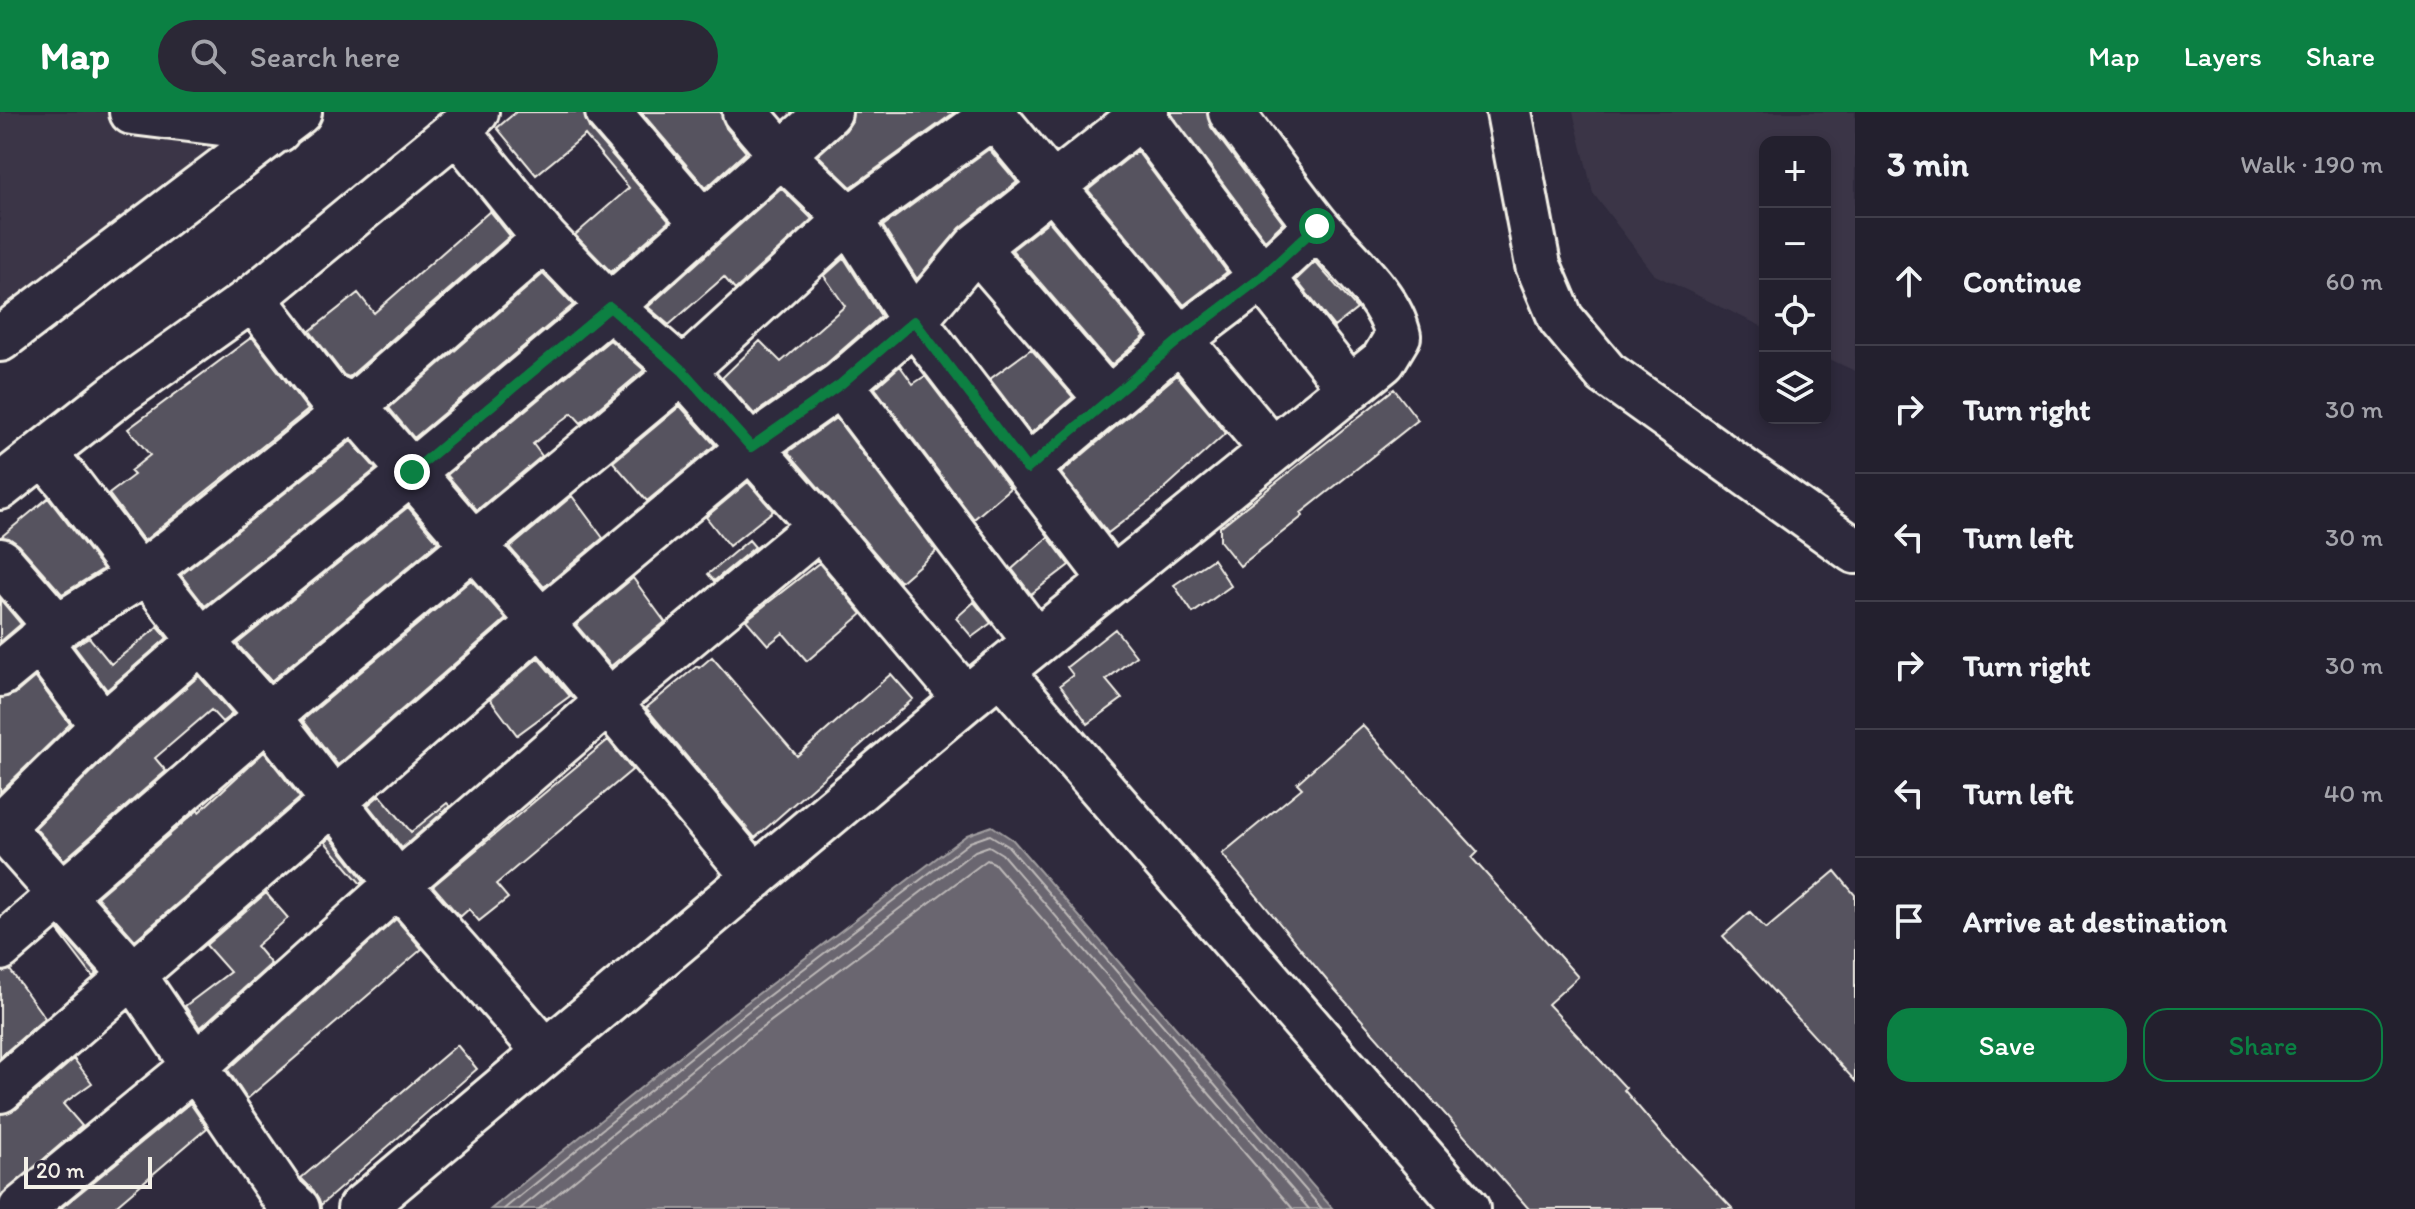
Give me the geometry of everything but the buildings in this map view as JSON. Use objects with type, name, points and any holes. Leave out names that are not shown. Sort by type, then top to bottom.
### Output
[{"type":"street","points":[[132,112],[289,121]]},
{"type":"street","points":[[608,112],[703,223]]},
{"type":"street","points":[[745,112],[782,155],[849,219],[914,321],[1112,580]]},
{"type":"street","points":[[297,1209],[284,1197],[134,976],[61,897],[1,825],[103,726],[201,641],[412,472],[610,307],[829,112]]},
{"type":"street","points":[[360,1209],[966,699],[1383,361],[1398,336],[1385,305],[1317,226],[1231,112]]},
{"type":"street","points":[[1509,112],[1538,265],[1561,319],[1606,373],[1855,551]]},
{"type":"street","points":[[0,1090],[541,622],[751,447],[841,384],[914,321],[976,247],[1142,113],[1262,277],[1350,388]]},
{"type":"street","points":[[0,948],[268,716],[683,371],[849,219],[992,114],[1272,450]]},
{"type":"street","points":[[0,339],[289,121]]},
{"type":"street","points":[[0,487],[118,394],[253,298],[466,121],[545,239],[610,307],[683,371],[820,526],[966,699]]},
{"type":"street","points":[[1027,469],[1179,340],[1262,277],[1317,226]]},
{"type":"street","points":[[0,674],[48,634],[139,576],[354,406],[545,239]]},
{"type":"street","points":[[976,247],[1108,400]]},
{"type":"street","points":[[253,298],[328,395],[354,406],[755,877]]},
{"type":"street","points":[[841,384],[1036,642]]},
{"type":"street","points":[[43,453],[139,576],[156,583],[201,641],[268,716],[398,884],[546,1052]]},
{"type":"street","points":[[21,1209],[194,1067],[398,884],[607,703],[820,526]]},
{"type":"street","points":[[0,561],[103,726]]},
{"type":"street","points":[[1000,671],[1467,1209]]},
{"type":"shaded area","points":[[0,112],[254,112],[0,323]]},
{"type":"shaded area","points":[[1573,112],[1855,112],[1855,371],[1831,360],[1831,136],[1759,136],[1759,325],[1655,275],[1593,193]]},
{"type":"water","points":[[992,826],[1013,840],[1333,1209],[491,1209],[733,1013],[967,835]]},
{"type":"route","points":[[412,472],[610,307],[683,371],[751,447],[841,384],[914,321],[1027,469],[1179,340],[1262,277],[1317,226]]}]
